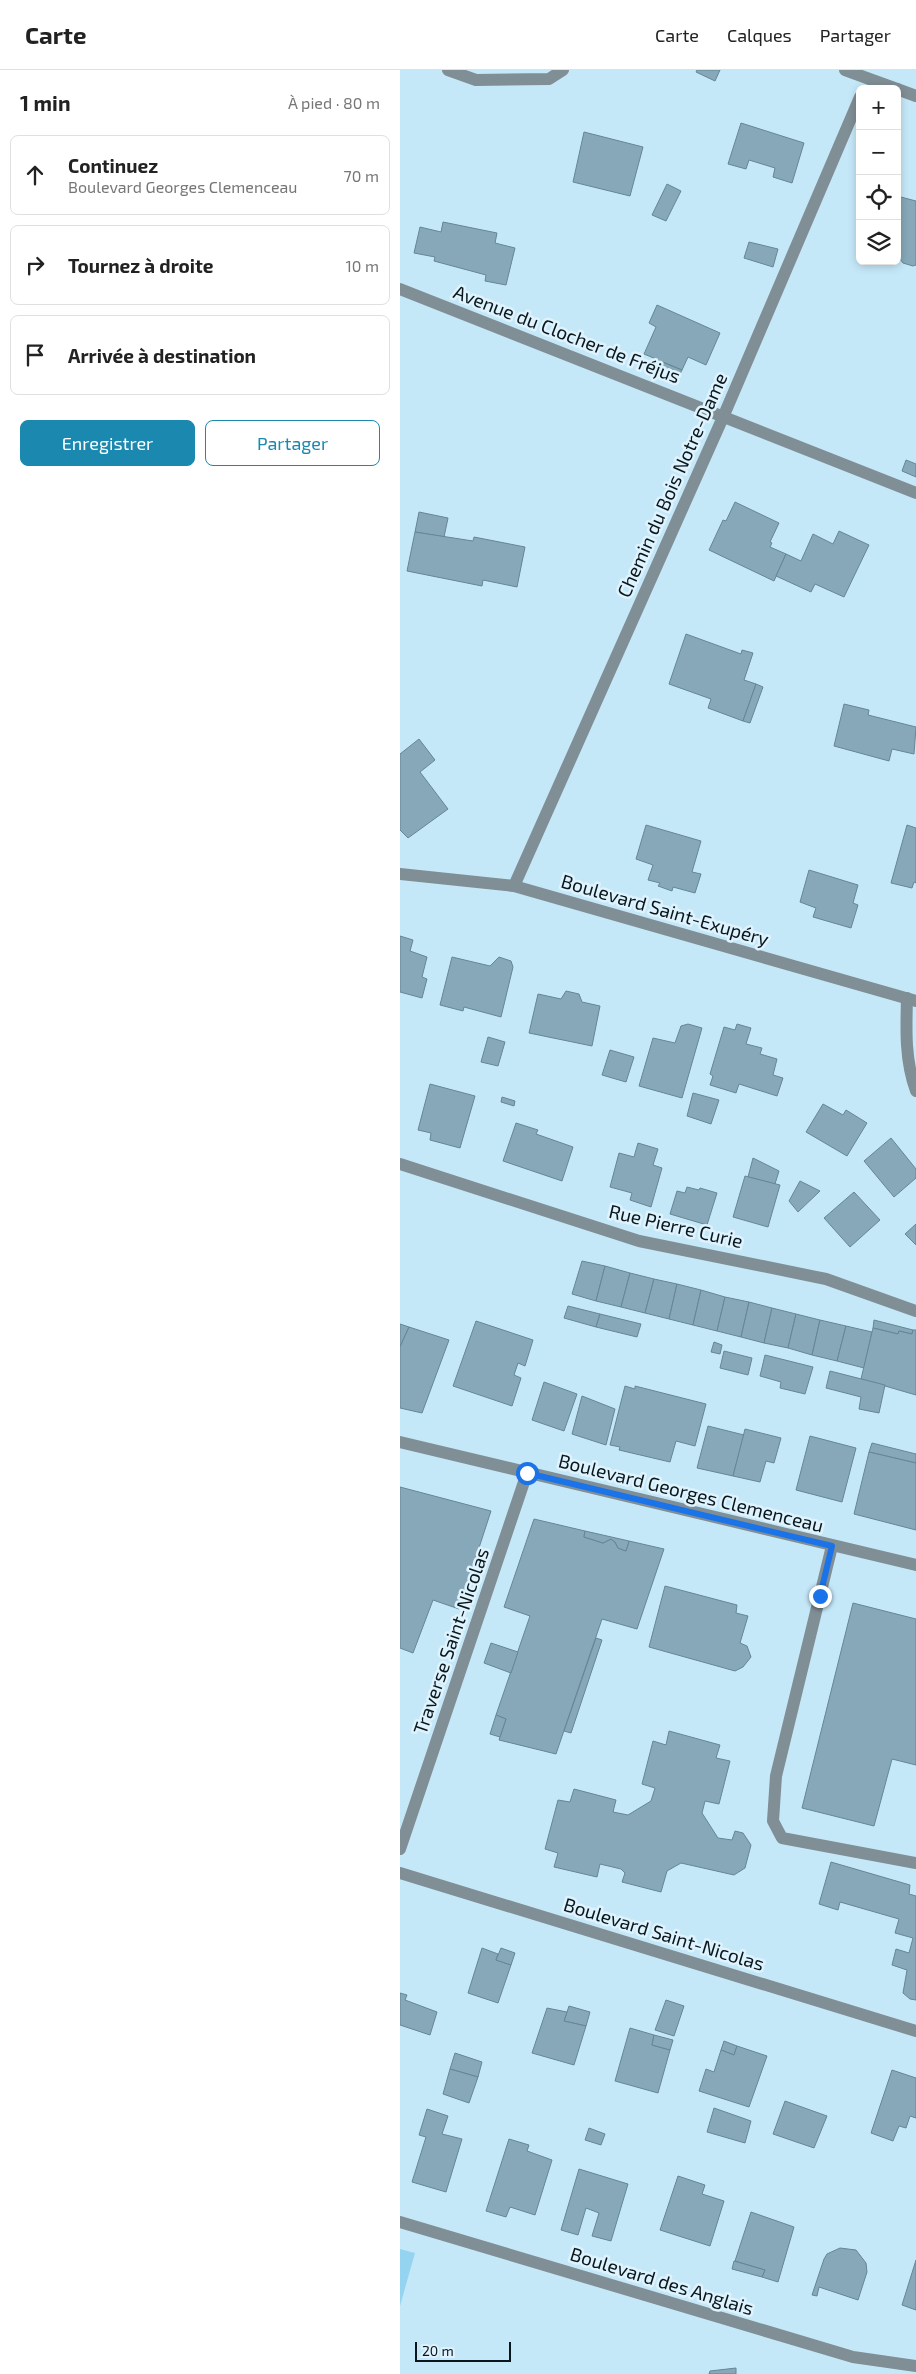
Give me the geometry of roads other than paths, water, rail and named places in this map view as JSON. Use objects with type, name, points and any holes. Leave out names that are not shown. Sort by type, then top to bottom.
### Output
[{"type":"street","points":[[448,70],[476,80],[549,79],[563,70]]},
{"type":"street","points":[[846,70],[866,83]]},
{"type":"street","points":[[901,90],[916,96]]},
{"type":"street","name":"Chemin du Bois Notre-Dame","points":[[514,886],[724,416],[856,106]]},
{"type":"street","name":"Avenue du Clocher de Fréjus","points":[[400,289],[916,493]]},
{"type":"street","name":"Boulevard Saint-Exupéry","points":[[400,874],[514,886],[911,1000]]},
{"type":"street","points":[[911,1000],[906,1044],[911,1077],[916,1091]]},
{"type":"street","name":"Rue Pierre Curie","points":[[400,1164],[639,1241],[826,1279],[916,1311]]},
{"type":"street","name":"Boulevard Georges Clemenceau","points":[[400,1442],[916,1565]]},
{"type":"street","name":"Traverse Saint-Nicolas","points":[[400,1849],[527,1473]]},
{"type":"street","points":[[832,1546],[776,1776],[773,1822],[782,1838],[916,1864]]},
{"type":"street","name":"Boulevard Saint-Nicolas","points":[[400,1873],[916,2031]]},
{"type":"street","name":"Boulevard des Anglais","points":[[400,2222],[853,2357],[916,2366]]}]
